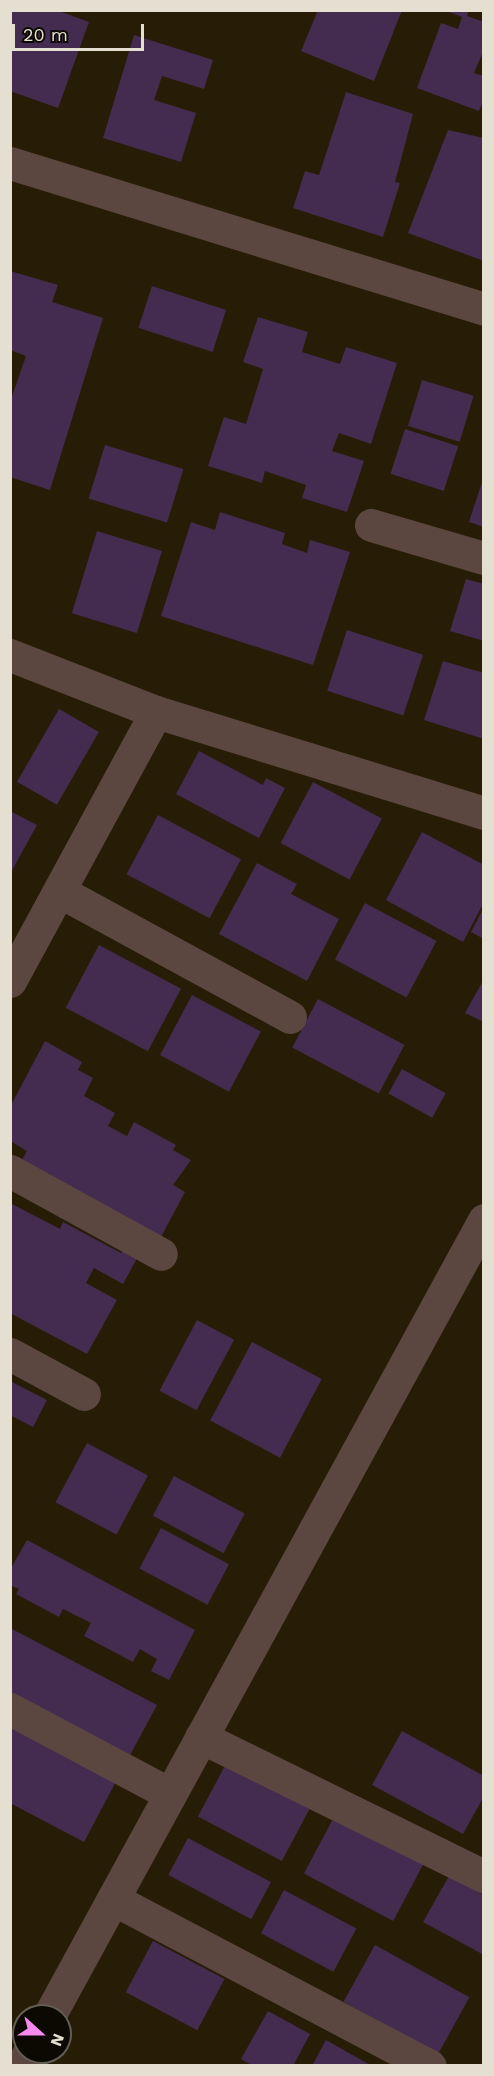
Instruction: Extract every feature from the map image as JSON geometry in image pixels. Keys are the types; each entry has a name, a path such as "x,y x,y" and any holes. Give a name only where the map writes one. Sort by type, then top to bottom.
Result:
{"street":[{"path":"10,163 483,309"},
{"path":"371,525 483,558"},
{"path":"10,654 156,712 483,813"},
{"path":"10,981 156,712"},
{"path":"59,891 290,1017"},
{"path":"10,1172 161,1254"},
{"path":"56,2004 483,1220"},
{"path":"10,1354 84,1394"},
{"path":"10,1709 170,1794"},
{"path":"201,1737 483,1876"},
{"path":"113,1899 430,2066"}],"building":[{"path":"10,10 56,10 89,22 58,108 10,91"},
{"path":"318,10 402,10 374,81 301,51"},
{"path":"444,10 469,10 467,16 484,22 484,49 474,73 484,76 484,98 479,111 417,88 441,23 458,29 462,17"},
{"path":"134,35 213,60 204,89 162,76 154,100 196,113 181,162 103,138"},
{"path":"346,92 413,114 395,182 400,183 383,237 293,208 305,171 319,175"},
{"path":"448,130 484,138 484,261 408,233"},
{"path":"10,271 58,285 52,302 103,318 50,490 10,477 10,402 26,356 10,350"},
{"path":"152,286 226,310 213,352 138,328"},
{"path":"258,317 308,332 302,352 340,364 346,347 397,363 371,444 339,433 332,451 364,461 347,512 302,498 306,485 265,471 262,483 208,466 224,417 246,424 263,369 243,362"},
{"path":"422,380 474,396 460,442 408,426"},
{"path":"405,429 458,446 444,491 390,474"},
{"path":"105,445 183,469 167,523 89,499"},
{"path":"484,479 484,527 469,522"},
{"path":"220,512 285,533 282,544 307,553 310,540 350,552 313,665 161,616 191,522 215,530"},
{"path":"97,531 162,551 137,633 72,613"},
{"path":"466,579 484,584 484,641 450,631"},
{"path":"347,630 423,655 403,716 327,691"},
{"path":"443,661 484,673 484,739 424,720"},
{"path":"59,709 99,732 57,805 17,782"},
{"path":"199,751 263,785 266,778 285,788 259,838 176,794"},
{"path":"313,782 382,819 349,880 281,843"},
{"path":"10,811 37,825 10,874"},
{"path":"158,815 241,859 210,918 127,874"},
{"path":"422,832 484,865 484,902 463,942 386,900"},
{"path":"257,863 297,884 291,894 339,919 307,981 219,934"},
{"path":"365,903 437,941 406,998 335,960"},
{"path":"484,907 484,939 471,932"},
{"path":"99,945 181,989 148,1051 66,1008"},
{"path":"484,979 484,1022 465,1013"},
{"path":"192,995 261,1032 229,1092 160,1055"},
{"path":"318,999 405,1045 379,1094 292,1048"},
{"path":"45,1041 82,1062 78,1070 93,1078 84,1096 115,1113 108,1126 127,1136 134,1122 176,1145 173,1150 191,1160 173,1185 185,1192 161,1237 22,1160 27,1151 10,1141 10,1107"},
{"path":"402,1069 446,1093 432,1118 388,1093"},
{"path":"10,1203 60,1229 63,1222 121,1253 126,1243 141,1251 123,1284 94,1268 86,1283 117,1300 87,1354 10,1313"},
{"path":"197,1320 234,1340 197,1410 159,1391"},
{"path":"252,1342 322,1379 280,1458 210,1421"},
{"path":"10,1381 47,1400 33,1427 10,1415"},
{"path":"87,1443 148,1475 116,1535 56,1502"},
{"path":"174,1476 245,1514 224,1553 153,1516"},
{"path":"161,1528 229,1564 207,1605 139,1569"},
{"path":"27,1540 195,1630 169,1680 151,1671 157,1659 140,1649 133,1662 84,1636 91,1623 63,1609 59,1617 16,1594 19,1589 10,1585 10,1570"},
{"path":"10,1628 157,1705 129,1757 10,1694"},
{"path":"10,1716 120,1774 84,1842 10,1803"},
{"path":"402,1731 484,1776 484,1796 463,1834 372,1785"},
{"path":"228,1760 312,1805 282,1861 198,1817"},
{"path":"334,1817 423,1864 393,1921 304,1874"},
{"path":"188,1838 271,1882 251,1919 168,1875"},
{"path":"449,1876 484,1895 484,1955 423,1922"},
{"path":"284,1890 356,1928 333,1972 261,1933"},
{"path":"153,1941 225,1979 197,2030 126,1992"},
{"path":"375,1945 469,1997 438,2054 343,2002"},
{"path":"268,2011 310,2034 293,2066 253,2066 241,2059"},
{"path":"326,2040 372,2066 312,2066"}]}
